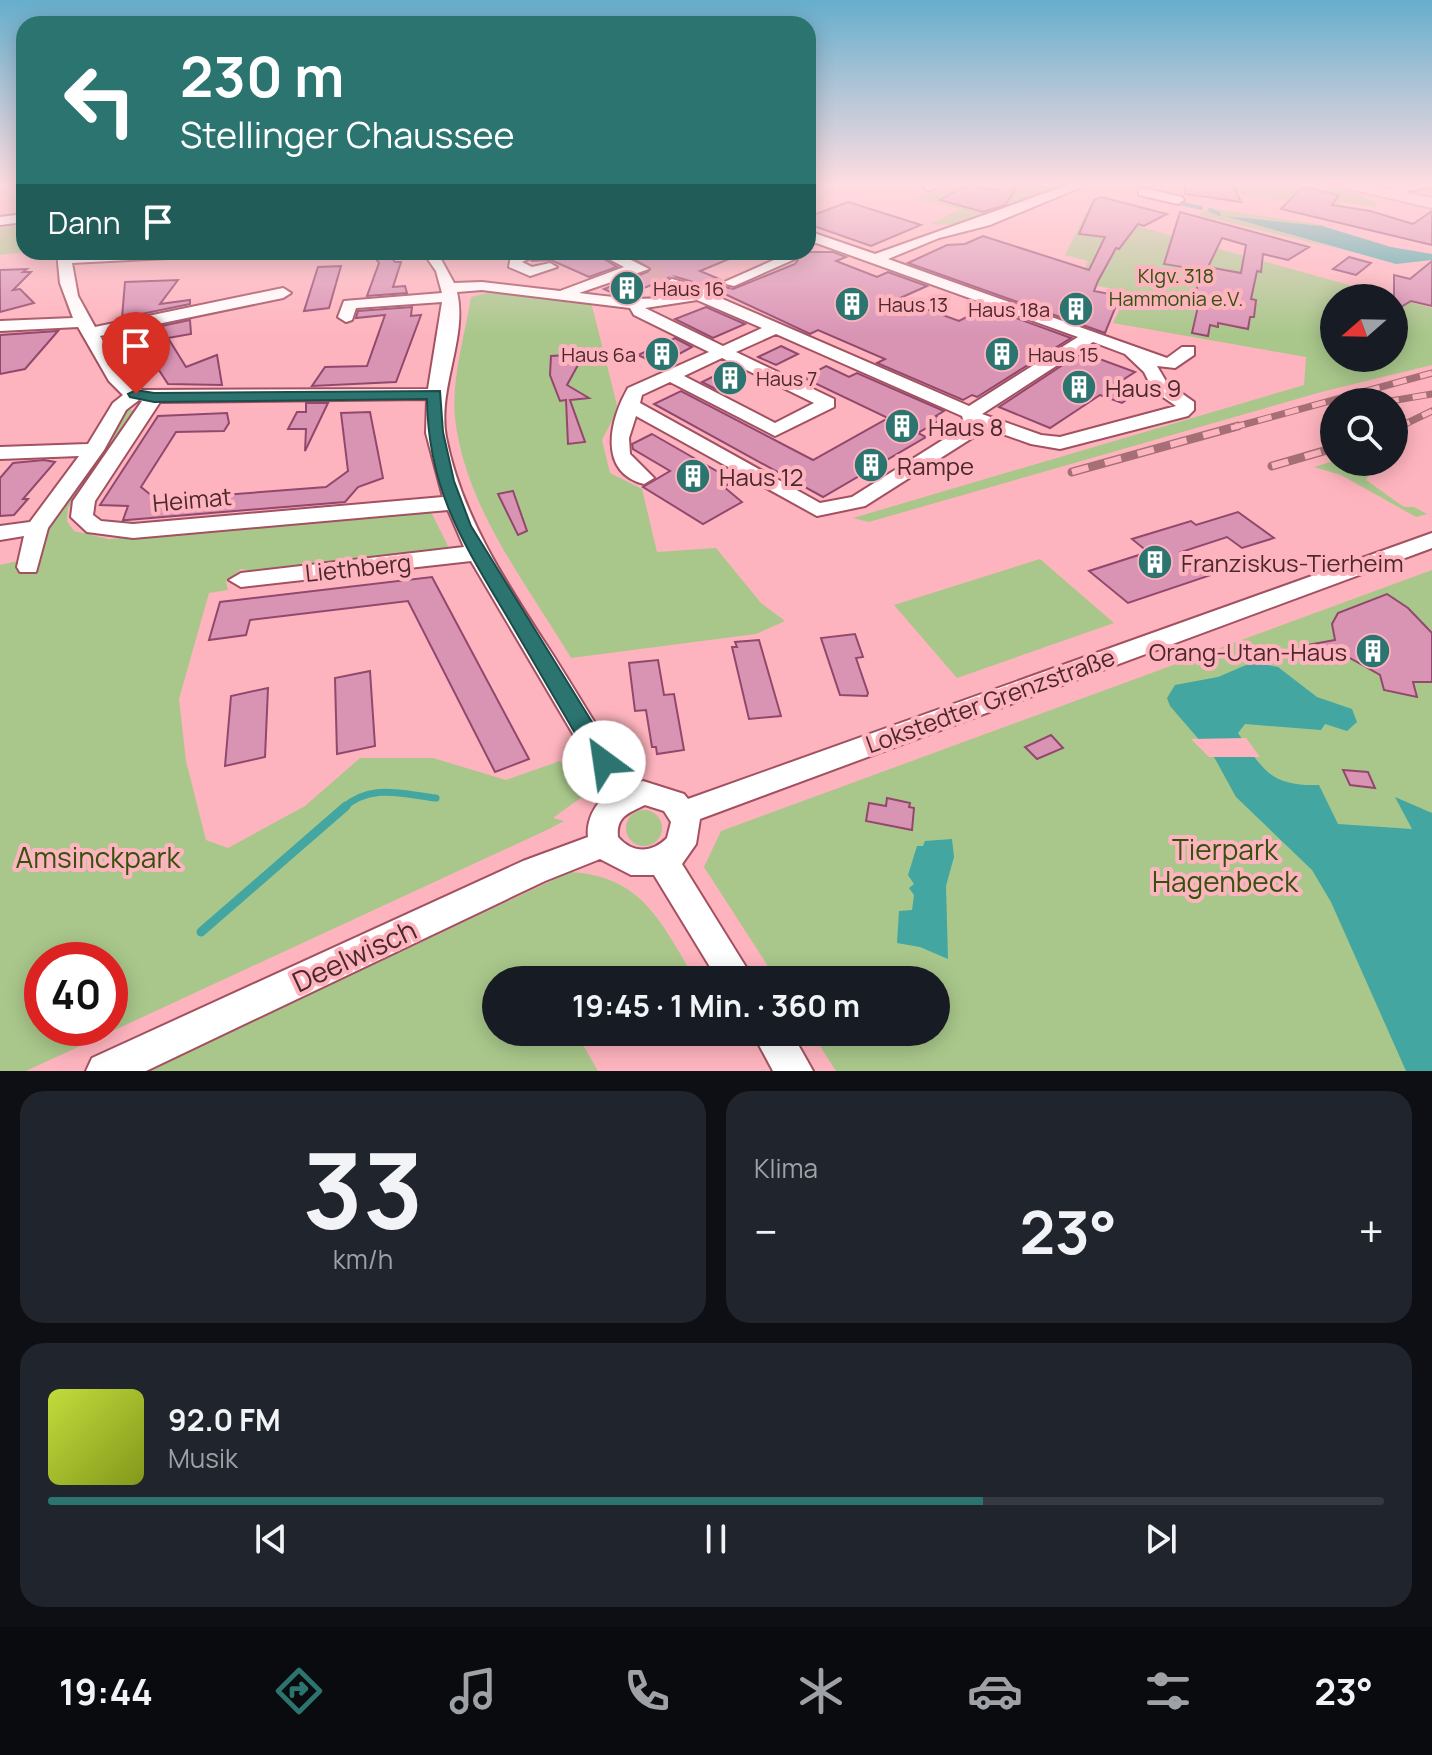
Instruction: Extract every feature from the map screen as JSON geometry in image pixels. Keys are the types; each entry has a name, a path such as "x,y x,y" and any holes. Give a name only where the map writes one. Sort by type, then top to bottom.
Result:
{"street":[{"path":"875,259 938,235"},
{"path":"816,238 1169,364 1188,351"},
{"path":"816,248 829,243"},
{"path":"64,260 66,280 85,327 120,383 145,396"},
{"path":"436,260 451,292 434,394 435,432 452,503 476,553 626,797"},
{"path":"516,260 514,264 530,272 550,267"},
{"path":"554,293 643,270 621,260"},
{"path":"729,283 785,260"},
{"path":"672,283 704,293 972,415 1038,440 1060,443 1181,412 1188,406 1159,386 1152,370 1126,348"},
{"path":"346,317 349,304 482,286 635,304 671,302 704,293"},
{"path":"0,326 85,327 283,293"},
{"path":"635,304 640,312 828,403 775,430 671,376"},
{"path":"644,478 623,463 618,444 634,392 776,328"},
{"path":"972,415 1084,343 1088,334"},
{"path":"28,567 37,528 94,450 119,407 145,396 434,394"},
{"name":"Heimat","path":"145,396 84,501 82,517 95,527 133,531 452,503"},
{"path":"630,405 817,510 858,502 973,429 972,415"},
{"path":"0,453 94,450"},
{"path":"0,533 37,528"},
{"name":"Lokstedter Grenzstraße","path":"683,813 1432,540"},
{"name":"Liethberg","path":"241,580 476,553"},
{"path":"643,793 659,795 674,802 683,813 684,839 662,860 645,864 628,862 614,855 604,844 601,831 605,817 626,797 643,793"},
{"name":"Deelwisch","path":"105,1071 534,871 604,844"},
{"path":"662,860 728,966"},
{"path":"779,1046 794,1071"}],"green space":[{"path":"0,235 16,235 16,253 0,255"},
{"name":"Klgv. 318 Hammonia e.V.","path":"1075,235 1169,235 1346,284 1320,284 1320,372 1403,372 1337,388 1320,388 1320,392 869,522 853,518 1304,385 1306,357 1113,323 1128,292 1079,282 1088,261 1065,255"},
{"path":"1280,235 1291,235 1342,250"},
{"path":"494,291 591,302 618,409 602,440 610,473 642,489 657,552 716,548 761,603 785,621 756,634 571,658 517,573 484,513 461,451 454,403 471,297"},
{"name":"Klgv. 318 Hammonia e.V.","path":"1408,301 1432,308 1432,365 1408,371"},
{"name":"Amsinckpark","path":"124,410 138,410 68,508 67,521 74,531 109,539 430,510 449,548 255,571 241,569 226,581 228,590 209,593 179,699 186,761 206,840 228,848 305,806 360,758 433,758 506,780 560,761 582,797 553,818 564,821 549,829 128,1024 128,942 24,942 24,1046 80,1046 26,1071 0,1071 0,565 40,556 45,533"},
{"path":"1343,476 1368,476 1366,480 1404,507 1414,507 1427,514 1416,517"},
{"path":"1040,559 1114,623 957,678 894,605"},
{"name":"Tierpark Hagenbeck","path":"1432,570 1432,1071 836,1071 820,1046 950,1046 950,966 768,966 704,867 721,831"},
{"path":"644,810 657,815 662,828 657,841 644,846 631,841 626,828 631,815"},
{"path":"570,872 616,883 633,893 661,923 688,966 482,966 482,1046 584,1046 598,1071 148,1071"}],"water":[{"path":"1293,235 1352,235 1391,247 1432,254 1432,260 1396,264"},
{"path":"1253,662 1278,667 1317,697 1352,709 1357,722 1347,731 1325,724 1321,730 1245,724 1238,733 1270,774 1289,783 1319,785 1338,824 1412,829 1395,797 1432,813 1432,1071 1406,1071 1331,902 1312,870 1236,797 1214,757 1170,706 1167,698 1175,685 1218,677"},
{"path":"952,839 954,857 946,886 948,959 920,947 897,943 899,911 912,910 914,895 909,888 914,884 908,875 917,846 923,846 925,841"}],"pier":[{"path":"1246,738 1260,757 1209,757 1191,739"}],"building":[{"path":"839,235 897,235 871,246"},
{"path":"1087,235 1130,235 1119,249 1116,248 1094,291 1120,296 1105,333 908,263 947,245 965,244 983,236 1089,270 1105,237"},
{"path":"1173,235 1265,235 1309,247 1288,260 1263,254 1261,272 1257,271 1251,299 1256,300 1254,317 1250,317 1248,329 1218,323 1218,327 1210,325 1208,336 1192,333 1199,302 1195,301 1198,280 1187,278 1189,268 1164,264","holes":["1222,238 1246,245 1241,273 1208,267"]},
{"path":"1390,235 1432,235 1432,245"},
{"path":"816,252 833,252 846,257 836,261 877,277 888,272 927,286 898,299 959,321 986,307 1071,338 977,397 972,395 963,400 877,363 885,359 818,330 810,334 710,287 673,276 627,295 604,289 652,270 635,260 727,260 700,271 722,280 721,286 733,289 795,264 798,260 816,260"},
{"path":"1349,257 1371,263 1356,275 1333,269"},
{"path":"377,260 401,262 393,287 405,286 407,293 367,296 379,263"},
{"path":"551,260 606,260 617,267 589,277"},
{"path":"1432,261 1432,306 1408,303 1408,284 1394,284 1394,275 1410,279"},
{"path":"341,266 329,308 304,311 318,267"},
{"path":"27,269 23,272 31,272 13,290 20,289 34,303 0,312 0,270"},
{"path":"178,280 160,304 190,300 190,304 122,318 125,282"},
{"path":"412,307 411,316 421,315 396,382 312,386 325,367 367,366 385,315 356,318 358,311"},
{"path":"706,307 745,324 713,338 675,319"},
{"path":"190,320 191,334 168,338 186,367 217,355 222,385 168,384 138,338 138,331"},
{"path":"58,331 25,369 0,374 0,335"},
{"name":"Haus 6a","path":"675,338 692,347 659,365 638,355"},
{"name":"Haus 9","path":"1093,345 1098,347 1094,357 1135,372 1118,383 1139,391 1122,403 1100,395 1050,428 999,407"},
{"path":"781,346 798,354 776,365 758,357"},
{"path":"584,354 567,385 589,398 570,400 585,442 568,444 566,400 560,401 550,375 551,356"},
{"name":"Haus 8","path":"826,366 849,377 857,373 944,411 936,416 942,419 918,433 926,437 823,497 654,404 681,391 813,460 888,418 804,378"},
{"name":"Haus 7","path":"726,370 745,380 721,392 702,382"},
{"path":"306,403 328,403 305,451 306,429 288,429 297,412 306,412"},
{"path":"370,412 383,478 358,487 345,502 127,520 123,520 128,506 100,505 158,416 227,413 229,423 224,431 176,432 141,487 157,500 326,487 348,471 341,413"},
{"name":"Haus 12","path":"652,434 734,481 724,487 742,502 703,524 643,487 670,471 633,449 632,444"},
{"path":"55,462 23,499 28,499 14,515 0,516 0,478 13,463"},
{"path":"513,491 527,531 518,535 498,494"},
{"name":"Franziskus-Tierheim","path":"1238,512 1274,538 1242,548 1227,537 1181,552 1211,575 1128,603 1089,571 1148,552 1132,539 1191,521 1196,525"},
{"path":"432,577 529,759 495,772 408,601 250,620 246,635 209,640 220,602"},
{"name":"Orang-Utan-Haus","path":"1387,594 1408,608 1432,633 1432,682 1413,682 1417,697 1384,690 1380,675 1348,657 1324,661 1308,645 1335,640 1332,624 1338,613"},
{"path":"855,634 863,657 856,658 867,696 840,695 821,638"},
{"path":"759,640 781,716 749,719 732,647 737,647 735,642"},
{"path":"658,660 664,695 674,694 684,750 657,754 656,747 652,747 646,710 635,711 629,663"},
{"path":"370,671 375,746 337,754 335,678"},
{"path":"268,688 265,757 225,766 231,696"},
{"path":"1051,735 1063,748 1037,759 1025,747"},
{"path":"1343,770 1368,772 1375,788 1350,785"},
{"path":"887,798 910,803 909,807 914,808 912,830 866,821 869,803 886,806"}],"waterway":[{"path":"343,808 364,795 376,793 436,798"},
{"path":"201,932 346,806"}],"tunnel":[{"path":"649,272 672,283"},
{"path":"709,291 729,283"}],"railway":[{"path":"1231,428 1432,373"},
{"path":"1408,398 1432,394"},
{"path":"1408,423 1432,411"},
{"path":"1072,472 1238,426"},
{"path":"1272,466 1320,452"}],"place":[{"name":"Haus 16","path":"627,288"},
{"name":"Haus 13","path":"852,304"},
{"name":"Haus 18a","path":"1076,309"},
{"name":"Haus 6a","path":"662,354"},
{"name":"Haus 15","path":"1002,354"},
{"name":"Haus 7","path":"730,378"},
{"name":"Haus 9","path":"1079,387"},
{"name":"Haus 8","path":"902,426"},
{"name":"Rampe","path":"871,465"},
{"name":"Haus 12","path":"693,476"},
{"name":"Franziskus-Tierheim","path":"1155,562"},
{"name":"Orang-Utan-Haus","path":"1373,651"}],"route":[{"path":"136,394 154,397 434,394 435,432 452,503 462,526 604,762"}]}
